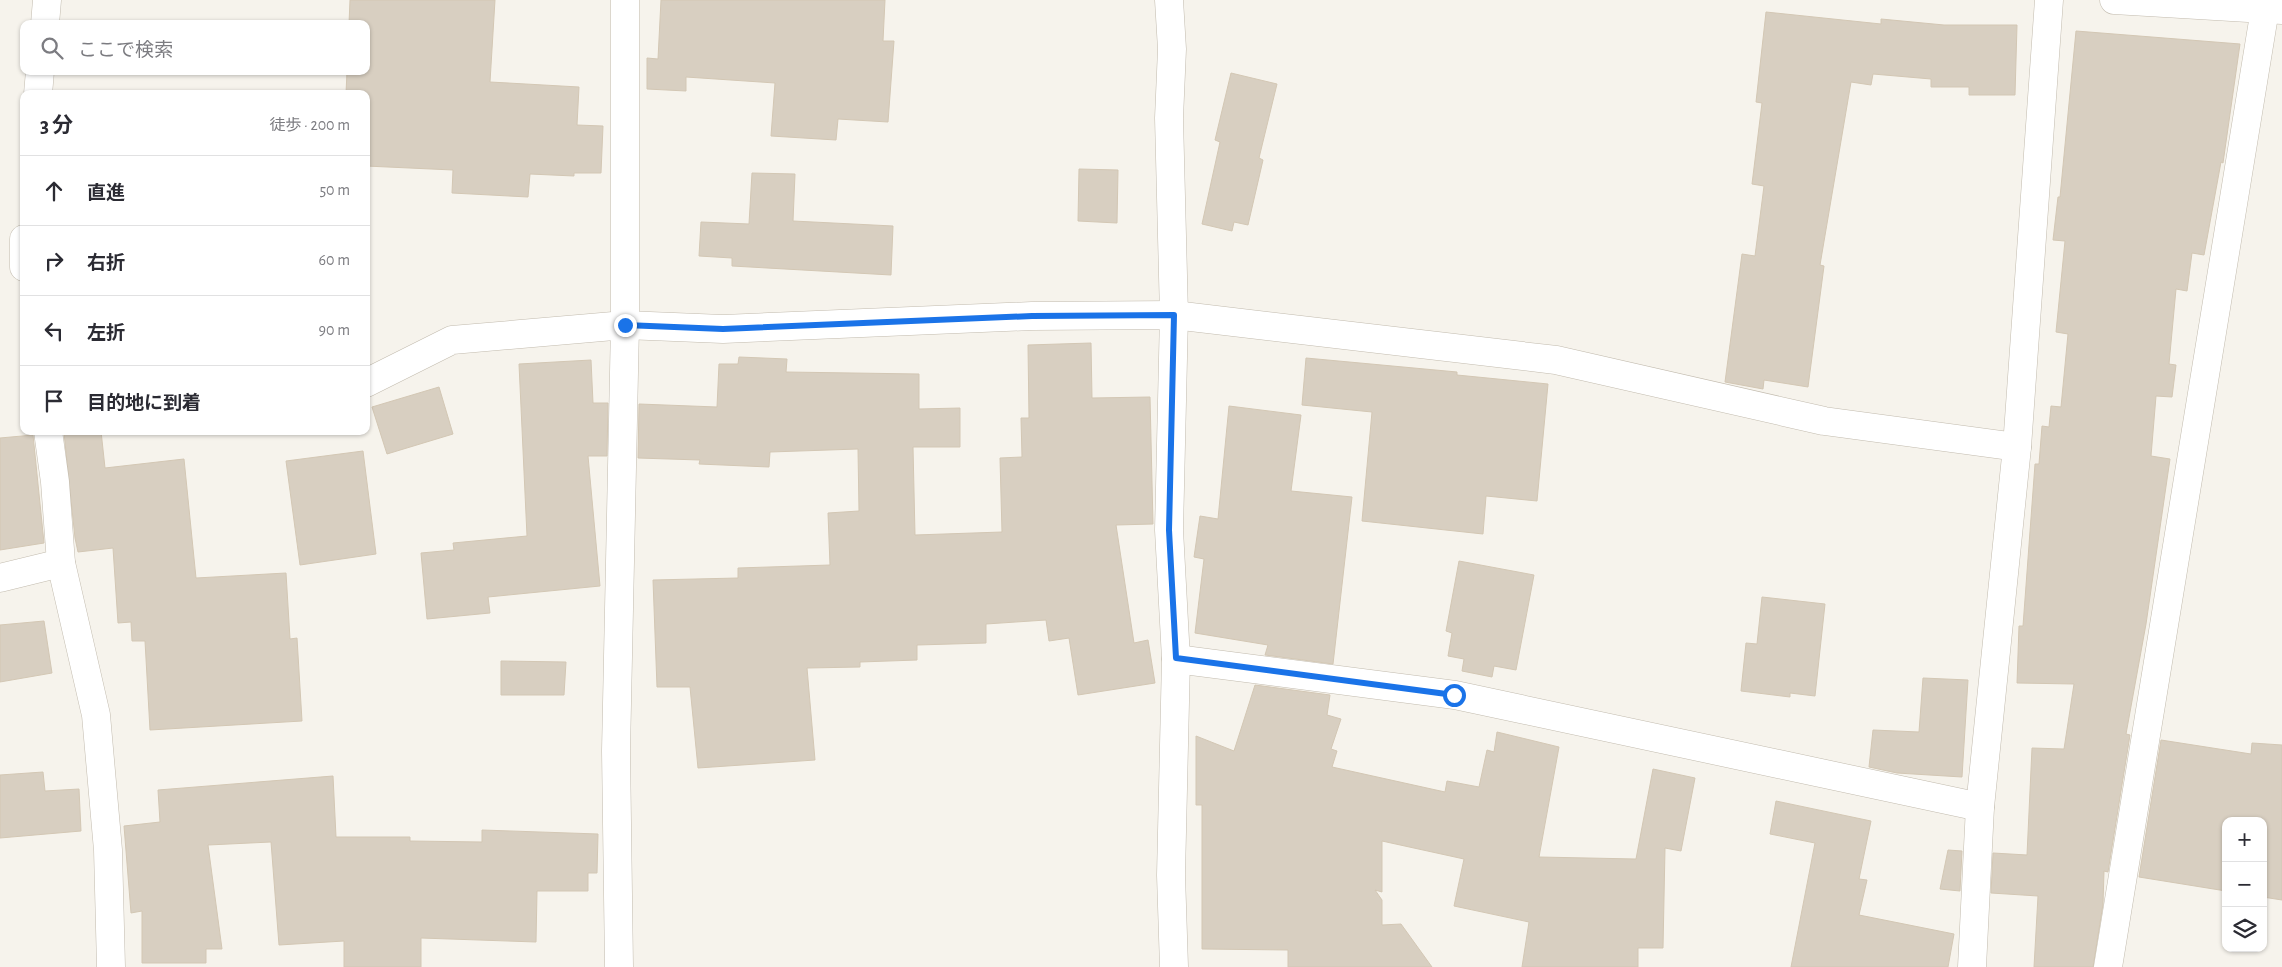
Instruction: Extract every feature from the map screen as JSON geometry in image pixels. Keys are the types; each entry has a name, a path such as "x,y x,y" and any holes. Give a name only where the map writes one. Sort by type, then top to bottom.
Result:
{"street":[{"path":"45,20 47,0"},
{"path":"619,967 616,751 625,325 625,0"},
{"path":"1169,0 1172,49 1168,118 1174,315 1169,530 1176,658 1171,875 1174,967"},
{"path":"1972,967 1980,807 2017,446 2049,0"},
{"path":"2108,967 2274,9 2114,0"},
{"path":"38,90 40,75"},
{"path":"370,380 452,340 625,325 723,329 1032,316 1174,315 1556,360 1824,421 2017,446"},
{"path":"49,435 55,482 61,563 96,715 108,850 111,967"},
{"path":"0,578 61,563"},
{"path":"1176,658 1454,695 1980,807"}],"building":[{"path":"350,0 495,0 490,82 579,87 577,125 603,126 601,173 574,173 574,176 530,174 528,197 452,193 453,170 370,166 370,90 346,90 347,75 370,75 370,20 349,20"},
{"path":"661,0 885,0 883,41 894,41 888,122 838,119 836,140 771,136 775,83 686,77 686,91 647,89 647,58 658,59"},
{"path":"1766,12 1881,24 1881,19 1944,25 2017,25 2015,95 1969,95 1969,87 1931,87 1931,79 1873,74 1871,85 1851,82 1820,265 1824,266 1808,387 1764,380 1763,389 1725,382 1742,254 1755,256 1764,186 1752,184 1762,103 1756,102"},
{"path":"2076,31 2240,44 2223,163 2221,162 2204,255 2192,253 2187,291 2176,289 2169,364 2176,365 2172,397 2156,396 2151,456 2170,459 2146,624 2126,734 2130,735 2108,872 2104,871 2103,904 2093,967 2034,967 2038,896 1991,893 1993,853 2027,855 2032,748 2064,749 2074,684 2017,683 2019,626 2023,626 2035,464 2039,464 2042,426 2049,427 2051,406 2061,407 2068,334 2056,332 2065,241 2053,240 2058,197 2060,197"},
{"path":"1231,73 1277,84 1259,158 1263,160 1248,225 1234,222 1232,231 1202,224 1220,142 1215,140"},
{"path":"1079,169 1118,170 1117,223 1078,221"},
{"path":"752,173 795,174 793,221 893,226 891,275 732,266 732,258 699,256 701,222 749,224"},
{"path":"1091,343 1092,398 1150,397 1153,524 1116,525 1134,643 1148,640 1155,683 1078,695 1069,638 1049,641 1046,620 986,624 986,643 917,645 917,660 860,662 860,667 807,668 815,760 698,768 690,687 657,687 653,580 738,578 738,568 830,565 828,513 859,511 858,449 770,452 769,467 699,464 700,460 638,458 639,404 717,407 719,364 738,364 739,357 787,359 786,372 919,374 919,409 960,408 960,447 913,447 915,535 1002,532 1000,458 1022,457 1021,418 1029,418 1028,345"},
{"path":"1306,358 1457,372 1457,375 1548,384 1537,501 1486,496 1483,534 1362,521 1372,412 1302,405"},
{"path":"591,360 593,403 608,403 607,456 588,456 600,586 488,597 490,613 427,619 421,553 454,550 453,543 527,536 519,364"},
{"path":"439,387 453,434 387,454 372,407"},
{"path":"1229,406 1301,415 1291,491 1352,497 1333,664 1265,655 1268,645 1195,633 1204,559 1194,557 1200,516 1218,519"},
{"path":"33,435 44,543 0,550 0,438"},
{"path":"64,435 101,435 105,468 184,459 196,578 286,573 290,639 297,638 302,721 150,730 145,641 132,641 131,622 118,623 113,548 78,552"},
{"path":"363,451 376,554 300,565 286,461"},
{"path":"1459,561 1534,575 1516,670 1494,666 1492,677 1462,671 1464,659 1448,656 1452,633 1446,631"},
{"path":"1762,597 1825,604 1815,696 1790,693 1790,697 1741,691 1746,643 1757,644"},
{"path":"44,621 52,673 0,682 0,625"},
{"path":"501,661 566,662 564,695 501,695"},
{"path":"1923,678 1968,680 1962,777 1897,773 1869,767 1873,730 1919,732"},
{"path":"1255,685 1330,695 1327,715 1341,719 1331,749 1337,751 1332,767 1445,792 1447,781 1479,787 1487,750 1494,752 1497,732 1559,747 1539,857 1636,859 1653,769 1695,778 1681,851 1665,848 1663,948 1638,948 1638,967 1522,967 1529,922 1454,906 1464,859 1382,841 1382,892 1375,890 1382,900 1382,925 1401,924 1432,967 1288,967 1288,950 1202,949 1202,805 1196,805 1196,736 1234,751"},
{"path":"2161,740 2251,754 2252,743 2282,745 2282,900 2267,898 2267,817 2222,817 2222,890 2139,877"},
{"path":"43,772 45,791 79,789 81,831 0,838 0,775"},
{"path":"333,776 336,837 410,837 410,841 482,842 482,830 598,834 597,873 588,873 588,891 537,891 536,942 421,938 421,967 344,967 344,941 279,945 271,842 208,845 222,949 206,949 206,963 142,963 142,911 131,913 124,826 160,822 158,790"},
{"path":"1776,801 1871,821 1859,879 1867,880 1859,915 1954,934 1948,967 1791,967 1815,843 1770,834"},
{"path":"1948,850 1962,851 1960,891 1940,889"}],"route":[{"path":"625,325 723,329 1032,316 1174,315 1169,530 1176,658 1454,695"}]}
